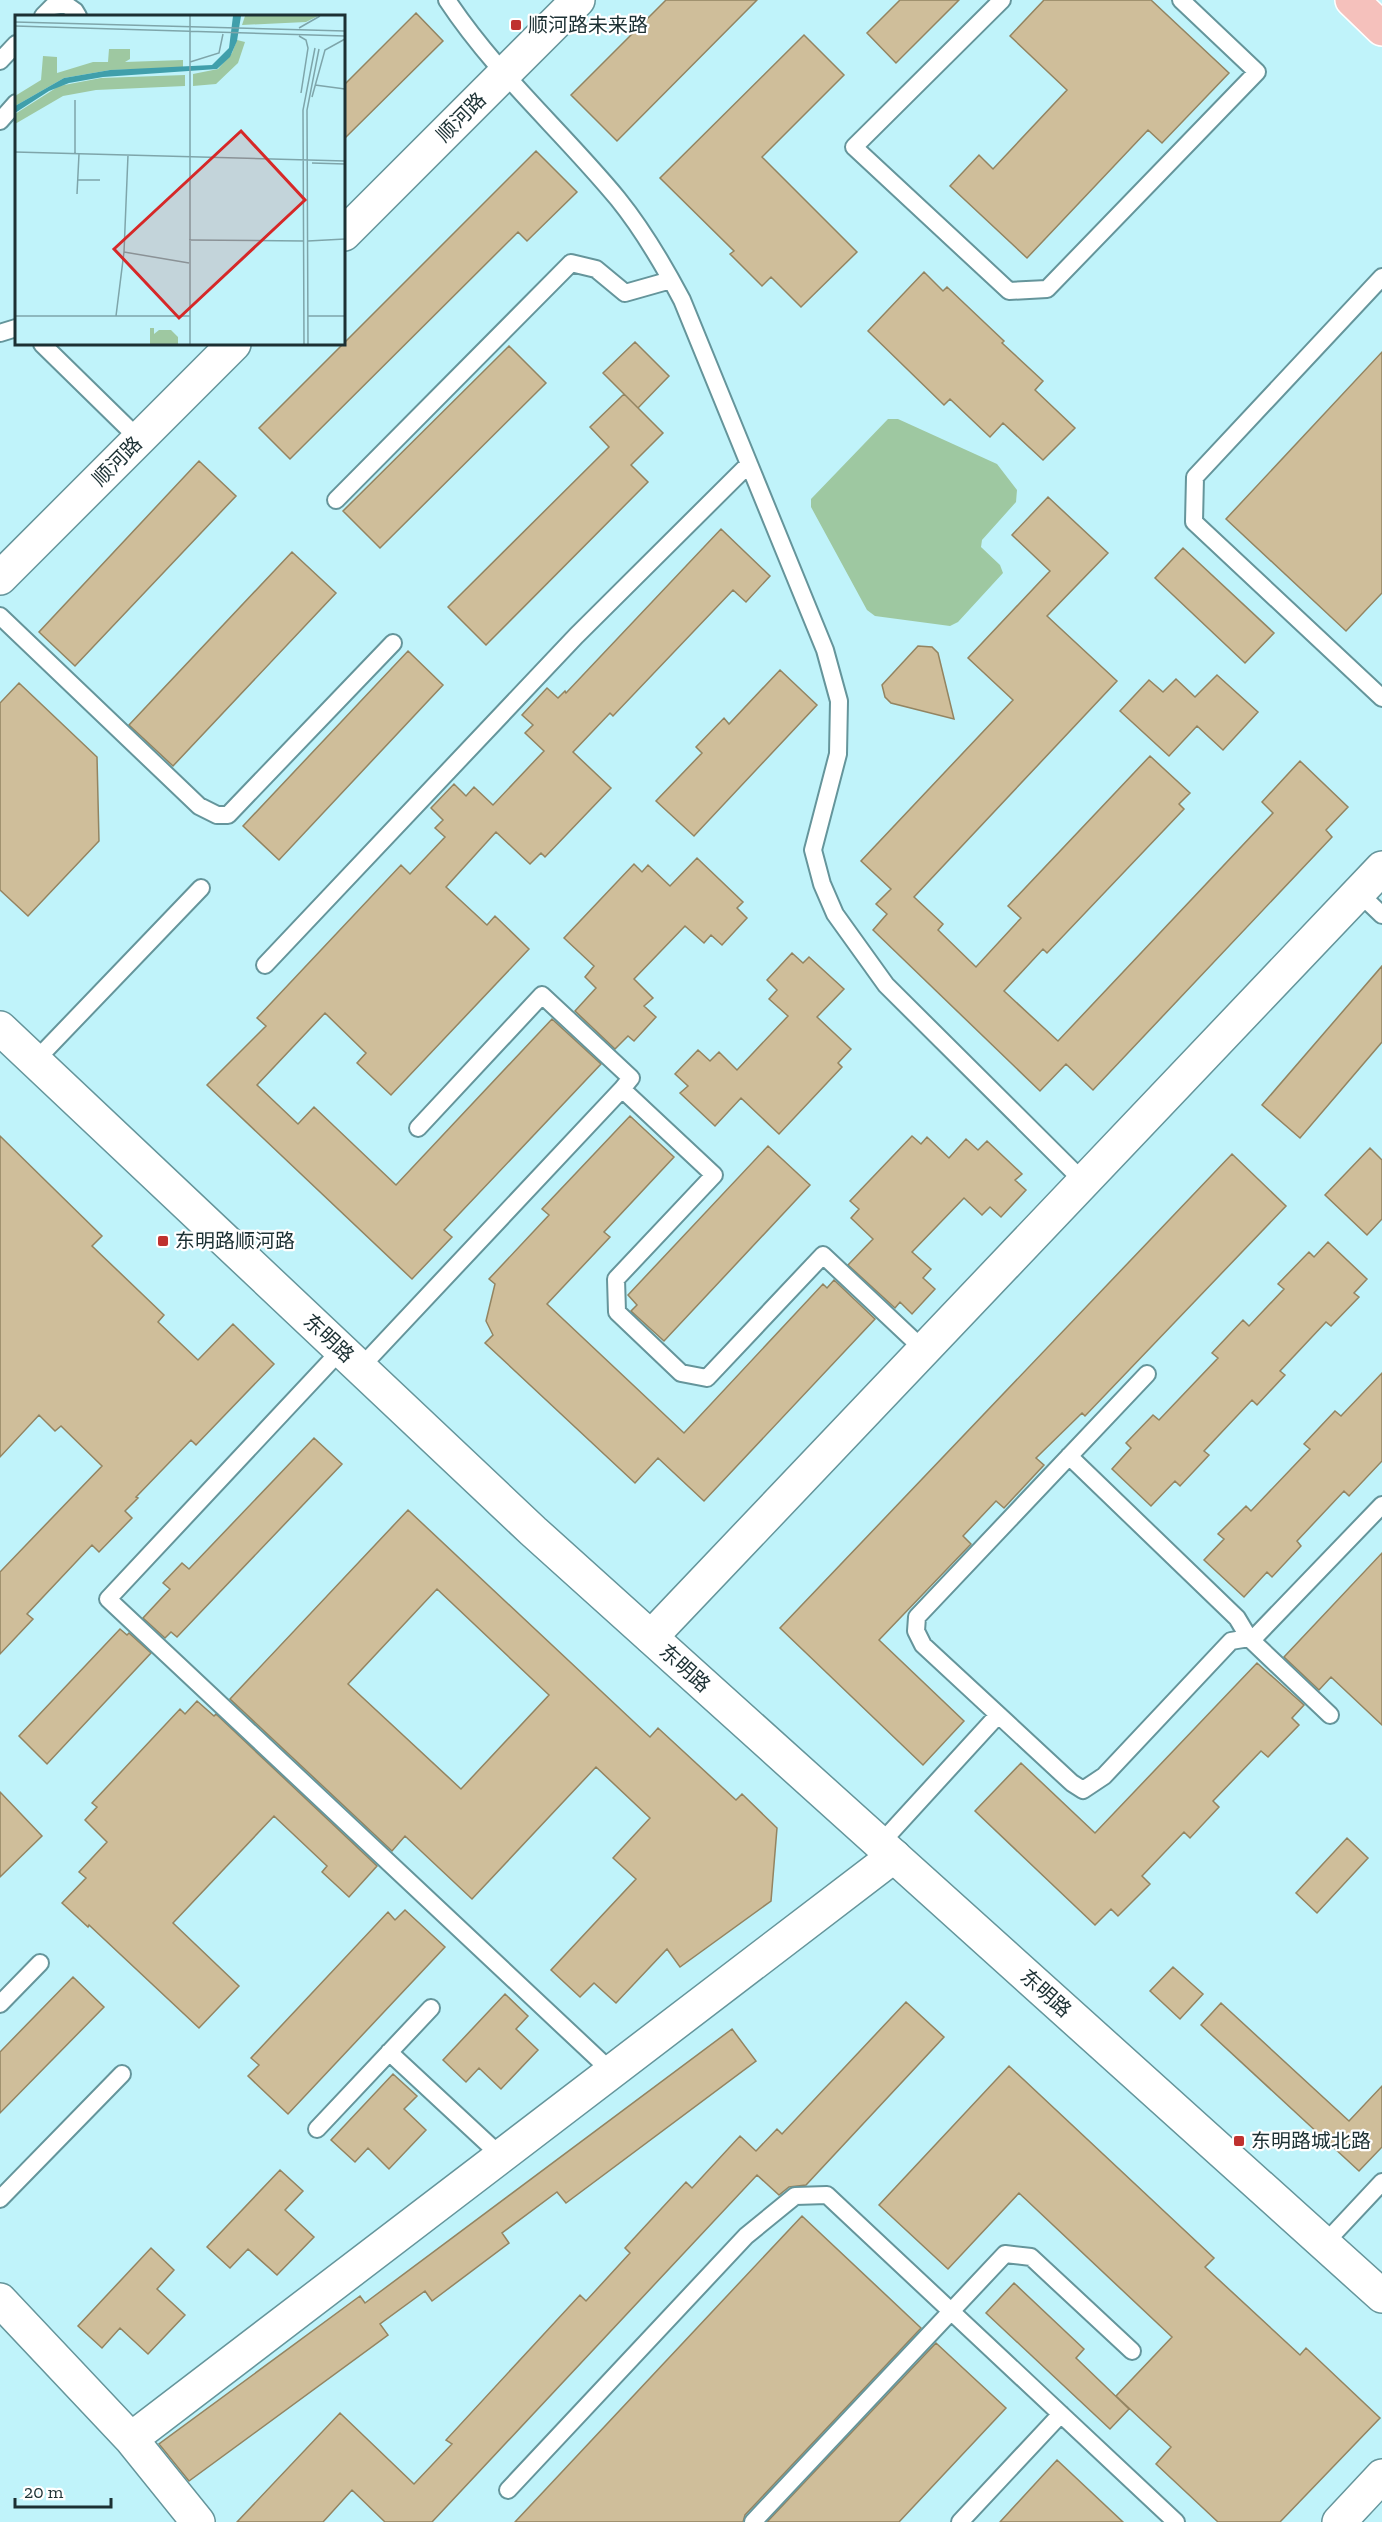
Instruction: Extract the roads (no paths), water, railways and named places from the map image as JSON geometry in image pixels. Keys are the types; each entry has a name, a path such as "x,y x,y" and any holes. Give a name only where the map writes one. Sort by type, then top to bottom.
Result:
{"main road":[{"path":"1352,0 1382,29"}],"street":[{"name":"顺河路","path":"345,233 578,0"},
{"name":"顺河路","path":"0,578 233,345"},
{"path":"651,1637 1084,1182 1370,904 1382,868"},
{"name":"东明路","path":"0,1028 533,1532 1382,2296"},
{"path":"131,2439 612,2072 887,1850"},
{"path":"0,2300 131,2439 198,2522"},
{"path":"1339,2522 1382,2476"}],"lane":[{"path":"447,0 503,75 618,199 658,254 682,300 825,650 839,701 837,754 813,850 822,884 836,914 886,985 1084,1182"},
{"path":"1002,0 854,147 1009,291 1022,292 1047,289 1257,72 1181,0"},
{"path":"44,15 53,6 65,4 77,15"},
{"path":"0,61 15,45"},
{"path":"0,121 15,105"},
{"path":"336,500 571,263 596,269 625,293 671,280"},
{"path":"1382,277 1196,477 1194,522 1382,698"},
{"path":"0,333 15,328"},
{"path":"43,345 139,439"},
{"path":"265,965 576,636 749,464"},
{"path":"0,616 200,806 218,815 228,814 393,643"},
{"path":"35,1061 201,888"},
{"path":"418,1128 542,995 632,1078 108,1599 612,2072"},
{"path":"622,1089 714,1175 616,1279 617,1312 681,1372 707,1378 823,1255 924,1350"},
{"path":"1147,1374 917,1617 916,1631 924,1645 1071,1783 1083,1790 1104,1776 1231,1641 1251,1639 1382,1505"},
{"path":"1069,1456 1237,1618 1251,1639 1330,1715"},
{"path":"887,1850 999,1715"},
{"path":"0,2004 40,1963"},
{"path":"317,2129 431,2008"},
{"path":"389,2052 501,2157"},
{"path":"0,2199 122,2074"},
{"path":"1324,2244 1382,2182"},
{"path":"508,2490 746,2236 795,2196 828,2195 1176,2522"},
{"path":"753,2522 1005,2254 1031,2257 1132,2351"},
{"path":"960,2522 1061,2414"}],"place":[{"name":"顺河路未来路","path":"516,25"},
{"name":"东明路顺河路","path":"163,1241"},
{"name":"东明路城北路","path":"1239,2141"}]}
